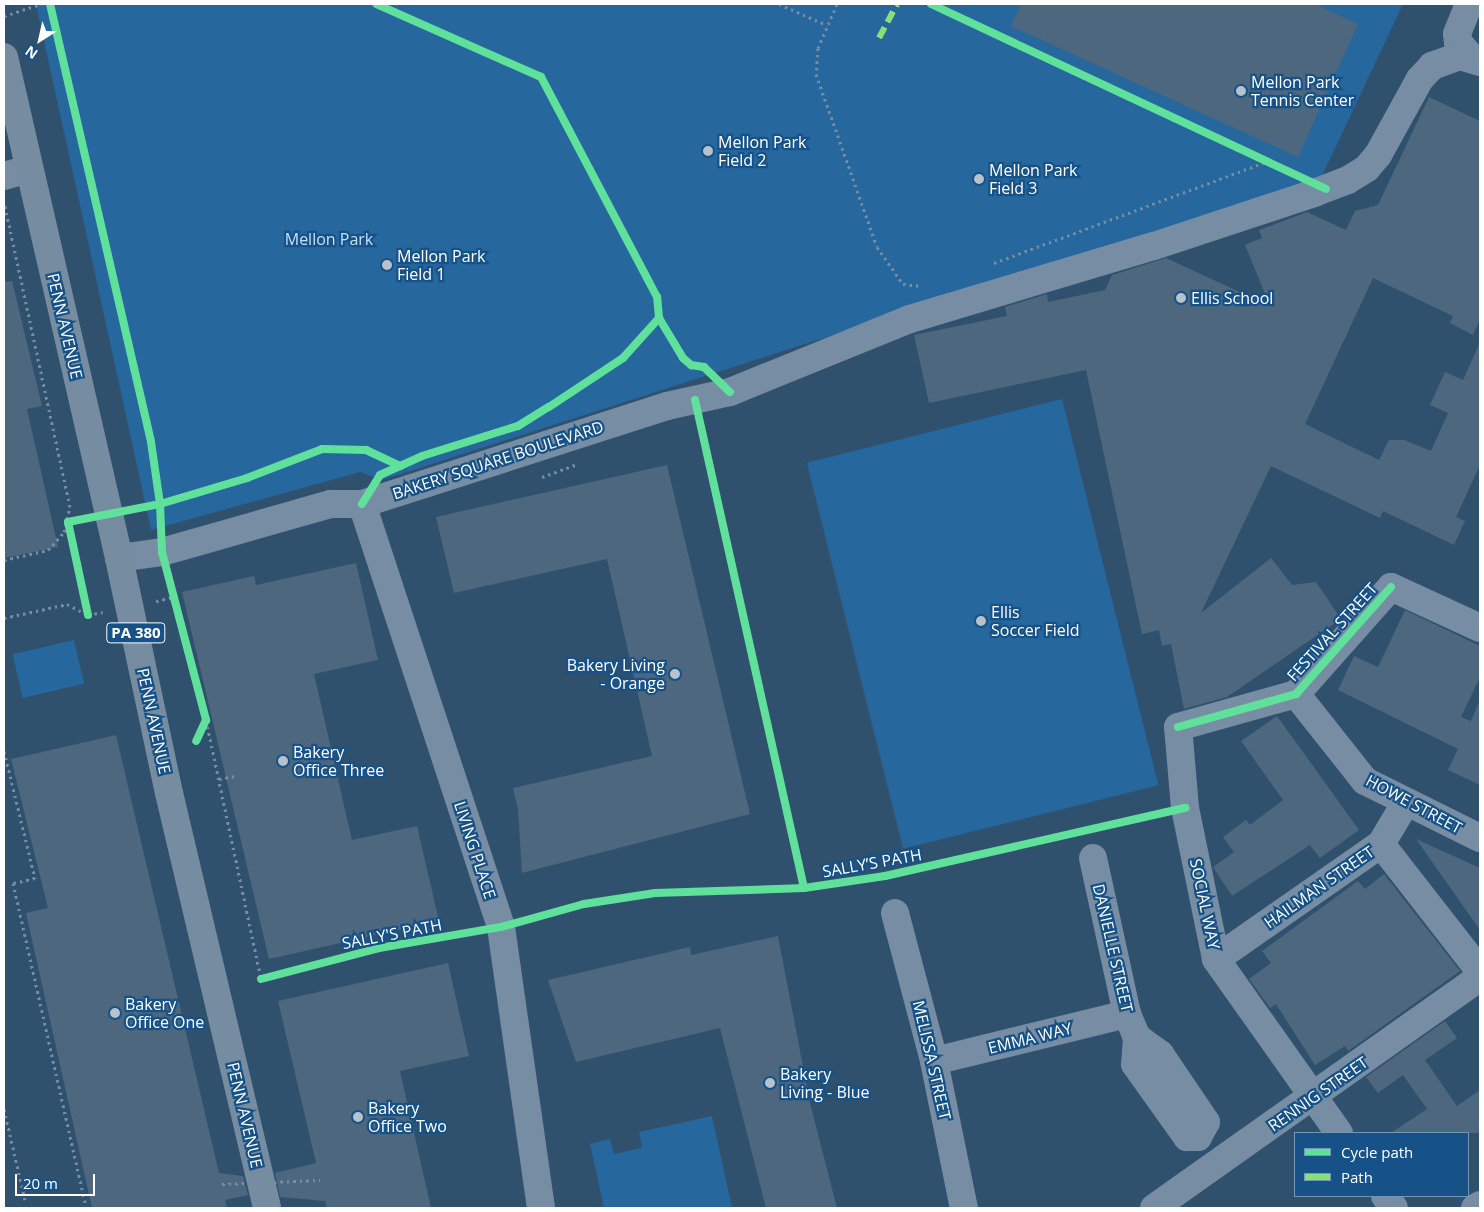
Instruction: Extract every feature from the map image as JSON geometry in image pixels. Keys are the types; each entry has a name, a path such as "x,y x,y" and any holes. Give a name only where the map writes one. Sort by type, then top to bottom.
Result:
{"main road":[{"name":"PENN AVENUE","path":"4,57 17,172 119,558 169,793 267,1208"}],"street":[{"path":"1468,4 1457,34 1458,42 1475,60"},
{"name":"BAKERY SQUARE BOULEVARD","path":"119,558 162,552 331,504 362,504 667,406 730,392 910,319 1154,246 1348,180 1367,168 1378,155 1420,79 1432,66 1445,59 1475,60"},
{"name":"LIVING PLACE","path":"362,504 501,928 541,1208"},
{"name":"FESTIVAL STREET","path":"1178,727 1296,694 1391,587 1480,628"},
{"name":"HOWE STREET","path":"1296,694 1365,781 1480,838"},
{"name":"SOCIAL WAY","path":"1178,727 1185,808 1216,959 1312,1098 1338,1132"},
{"name":"HAILMAN STREET","path":"1216,959 1381,844 1406,802"},
{"path":"1381,844 1480,971"},
{"name":"DANIELLE STREET","path":"1093,858 1132,1025"},
{"name":"MELISSA STREET","path":"896,913 934,1062 964,1208"},
{"name":"RENNIG STREET","path":"1154,1208 1480,978"},
{"name":"EMMA WAY","path":"934,1062 1132,1025"},
{"path":"1386,1197 1394,1208"},
{"path":"1475,1208 1480,1205"}],"path":[{"path":"4,16 42,4"},
{"path":"779,4 828,25"},
{"path":"837,4 818,48 816,74 877,247 904,284 932,286"},
{"path":"1258,157 1275,165"},
{"path":"987,266 1266,162"},
{"path":"4,202 68,498 68,522 72,540"},
{"path":"4,560 48,550 58,540 68,522 108,513"},
{"path":"162,552 177,606"},
{"path":"4,618 67,604 88,615 175,597"},
{"path":"86,606 88,615"},
{"path":"204,711 262,979 270,977"},
{"path":"199,734 206,720"},
{"path":"4,751 35,878 13,883 86,1208"},
{"path":"219,779 236,776"},
{"path":"4,1109 24,1200"},
{"path":"222,1184 320,1180"}],"green space":[{"name":"Mellon Park","path":"36,4 1403,4 1321,178 382,480 360,472 151,530"},
{"name":"Ellis Soccer Field","path":"1062,399 1158,785 903,849 807,463"},
{"path":"74,640 84,684 23,698 13,654"},
{"path":"712,1116 732,1208 604,1208 590,1144 610,1139 614,1154 642,1148 639,1132"}],"building":[{"name":"Mellon Park Tennis Center","path":"1021,4 1315,4 1358,24 1298,157 1011,26"},
{"name":"Ellis School","path":"1429,97 1480,121 1480,319 1473,335 1450,323 1453,316 1373,278 1305,424 1379,460 1389,440 1404,440 1431,451 1448,413 1430,405 1445,372 1463,380 1480,342 1480,465 1456,517 1465,521 1454,545 1383,511 1380,518 1271,466 1201,613 1271,558 1292,585 1316,582 1341,619 1227,697 1184,709 1171,644 1162,646 1159,630 1142,634 1086,370 929,403 914,335 1007,316 1005,307 1047,294 1048,302 1105,290 1112,275 1166,258 1270,306 1245,245 1262,238 1259,230 1307,212 1346,230 1355,211 1378,205"},
{"path":"12,281 42,406 27,409 58,547 4,558 4,282"},
{"name":"Bakery Living - Orange","path":"667,465 750,814 522,873 518,810 513,788 652,756 607,559 454,593 436,517"},
{"name":"Bakery Office Three","path":"356,563 378,660 314,674 352,840 417,826 439,921 269,959 182,592 254,576 256,585"},
{"path":"1405,610 1480,646 1480,677 1461,717 1471,721 1480,700 1480,785 1448,770 1458,749 1338,690 1354,656 1378,667"},
{"path":"1277,716 1359,830 1320,858 1310,845 1232,896 1213,867 1234,852 1223,837 1246,820 1250,825 1283,800 1241,741"},
{"name":"Bakery Office One","path":"116,735 219,1173 243,1176 248,1195 225,1200 227,1208 92,1208 26,913 48,908 11,759"},
{"path":"1416,839 1480,868 1480,930"},
{"path":"1384,874 1460,971 1348,1051 1345,1046 1315,1065 1276,1004 1270,1008 1249,979 1271,963 1262,951 1358,881 1365,889"},
{"name":"Bakery Living - Blue","path":"778,936 810,1103 837,1208 766,1208 720,1028 576,1062 548,980 690,947 691,955"},
{"name":"Bakery Office Two","path":"448,963 469,1056 400,1071 431,1208 327,1208 325,1201 280,1197 275,1173 316,1163 278,1001"},
{"path":"1445,1021 1457,1038 1425,1060 1457,1106 1480,1090 1480,1133 1392,1132 1427,1109 1403,1075 1378,1093 1366,1077"}],"marked path":[{"path":"879,38 897,4"}],"cycle path":[{"path":"50,4 151,442 160,504 162,552 206,720 196,741"},
{"path":"362,504 380,475 422,456 518,426 549,407 623,358 659,318 657,297 541,77 376,4"},
{"path":"931,4 1326,189"},
{"path":"659,318 683,358 691,365 704,367 730,392"},
{"path":"695,400 804,888"},
{"path":"88,615 68,522 160,504 247,478 322,449 366,450 401,466"},
{"path":"1178,727 1296,694 1391,587"},
{"name":"SALLY’S PATH","path":"261,979 379,948 501,927 584,904 655,893 804,888 885,876 1185,808"}],"place":[{"name":"Mellon Park Tennis Center","path":"1241,91"},
{"name":"Mellon Park Field 2","path":"708,151"},
{"name":"Mellon Park Field 3","path":"979,179"},
{"name":"Mellon Park Field 1","path":"387,265"},
{"name":"Ellis School","path":"1181,298"},
{"name":"Ellis Soccer Field","path":"981,621"},
{"name":"Bakery Living - Orange","path":"675,674"},
{"name":"Bakery Office Three","path":"283,761"},
{"name":"Bakery Office One","path":"115,1013"},
{"name":"Bakery Living - Blue","path":"770,1083"},
{"name":"Bakery Office Two","path":"358,1117"}]}
